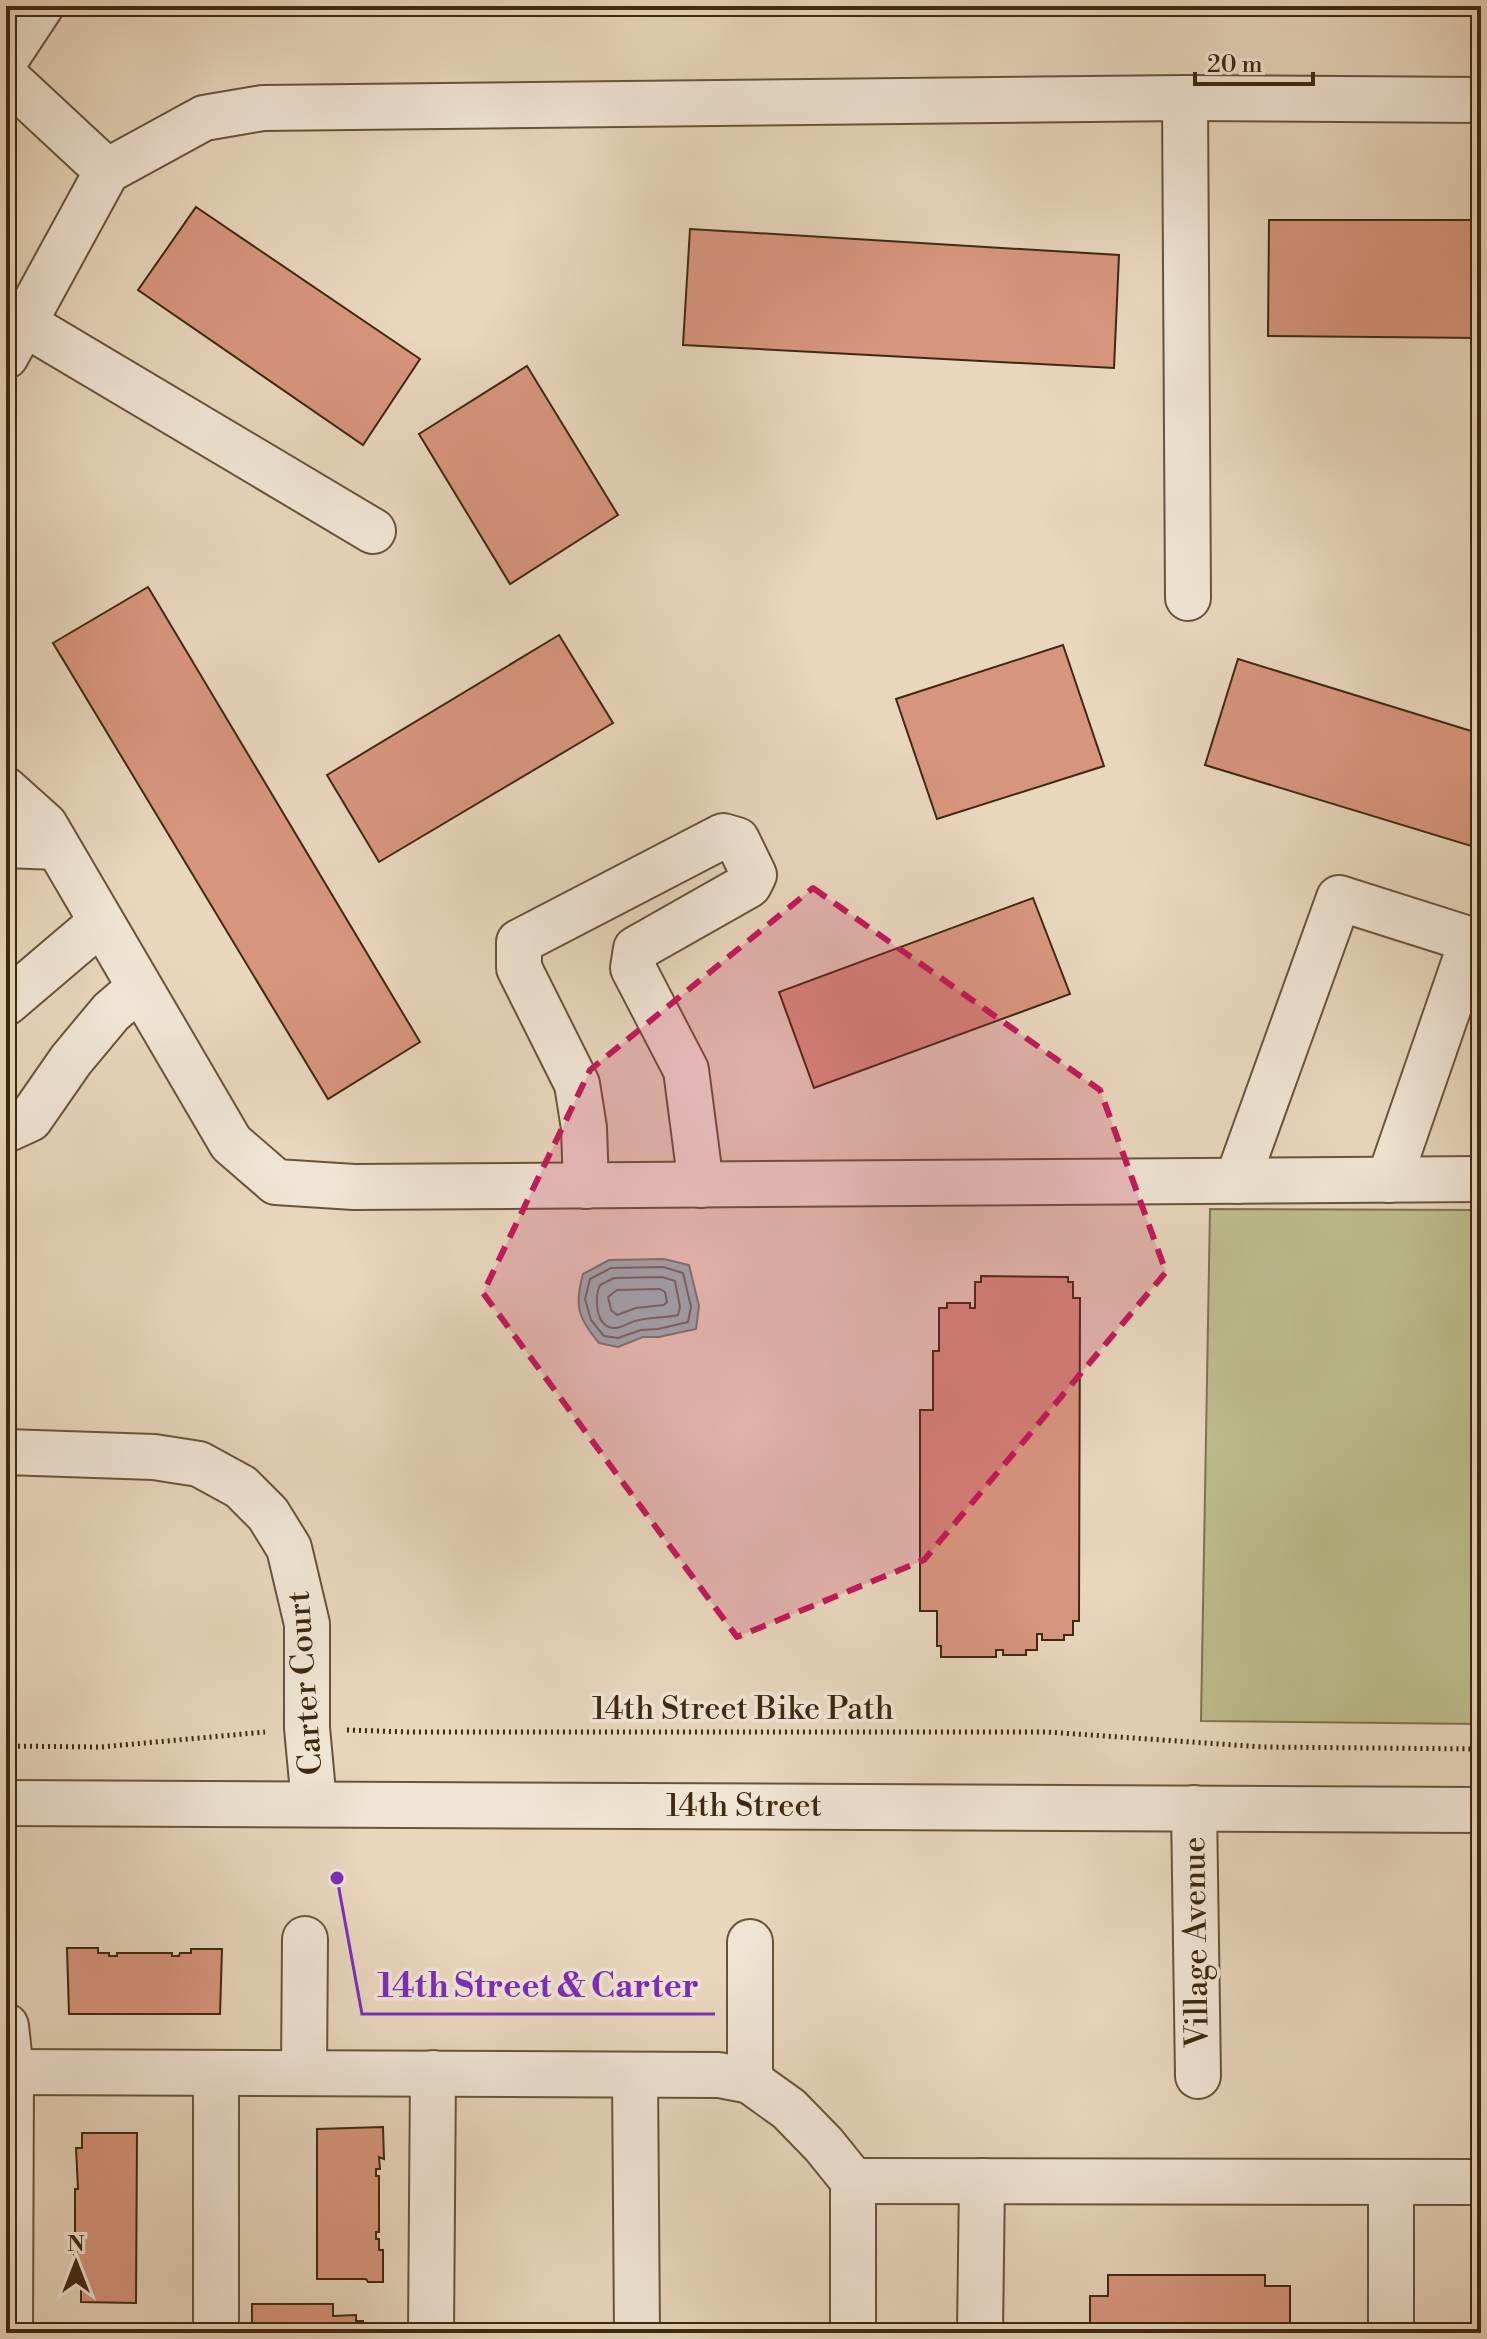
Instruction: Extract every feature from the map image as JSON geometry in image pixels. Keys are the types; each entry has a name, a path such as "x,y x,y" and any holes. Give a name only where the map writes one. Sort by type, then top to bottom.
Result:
{"street":[{"path":"6,59 41,6"},
{"path":"6,77 107,171"},
{"path":"1185,98 1188,598"},
{"path":"373,531 16,340 107,171 204,118 263,108 1185,98 1481,100"},
{"path":"6,790 45,825 231,1143 276,1182 354,1187 1481,1179"},
{"path":"586,1186 584,1128 577,1084 519,968 519,942 723,836 737,840 754,875 749,885 636,949 633,968 686,1070 701,1185"},
{"path":"6,845 56,847"},
{"path":"1237,1181 1339,898 1476,942 1389,1180"},
{"path":"6,1003 100,923"},
{"path":"6,1130 30,1119 71,1060 111,1012 139,988"},
{"name":"Carter Court","path":"6,1452 154,1457 199,1464 241,1487 268,1514 289,1548 307,1624 307,1728 314,1803"},
{"name":"14th Street","path":"6,1803 1481,1810"},
{"name":"Village Avenue","path":"1194,1808 1198,2076"},
{"path":"304,2073 305,1939"},
{"path":"750,1942 750,2081"},
{"path":"6,2026 9,2072 10,2333"},
{"path":"9,2072 719,2075 750,2081 789,2109 853,2181 853,2333"},
{"path":"216,2073 216,2333"},
{"path":"431,2333 433,2073"},
{"path":"635,2075 637,2333"},
{"path":"853,2181 1481,2182"},
{"path":"980,2333 982,2181"},
{"path":"1391,2182 1391,2333"}],"path":[{"name":"14th Street Bike Path","path":"6,1746 101,1747 307,1728 408,1732 1047,1732 1263,1747 1481,1749"}],"highlighted area":[{"path":"813,888 1100,1090 1166,1272 924,1560 737,1637 483,1293 590,1070"}],"shaded area":[{"path":"1210,1209 1481,1210 1481,1724 1201,1721"}],"water":[{"path":"664,1259 689,1265 699,1306 696,1329 643,1337 618,1347 599,1343 586,1326 580,1311 583,1274 609,1260"}],"building":[{"path":"196,207 420,359 363,445 138,290"},
{"path":"1269,220 1481,220 1481,338 1268,336"},
{"path":"690,229 1119,255 1114,368 683,345"},
{"path":"527,366 618,515 510,584 419,434"},
{"path":"148,587 420,1042 328,1099 53,643"},
{"path":"559,635 613,723 379,862 327,775"},
{"path":"1063,645 1104,766 937,819 896,699"},
{"path":"1238,659 1481,734 1481,849 1205,765"},
{"path":"1033,898 1070,994 814,1088 779,992"},
{"path":"981,1276 1068,1277 1068,1282 1073,1282 1073,1298 1080,1298 1079,1621 1073,1621 1073,1635 1064,1635 1064,1640 1042,1640 1042,1634 1037,1634 1037,1650 1026,1650 1026,1655 1003,1655 1003,1650 996,1650 996,1657 941,1657 941,1646 937,1646 937,1611 920,1611 920,1410 933,1410 933,1351 939,1351 939,1308 947,1308 947,1303 970,1303 970,1308 975,1308 975,1282 981,1282"},
{"path":"67,1948 98,1948 98,1953 109,1953 109,1956 117,1956 117,1953 172,1953 172,1956 179,1956 180,1953 191,1953 191,1949 222,1949 220,2014 69,2014"},
{"path":"383,2127 384,2159 379,2157 380,2169 376,2169 376,2176 379,2176 379,2232 376,2232 376,2239 379,2239 379,2250 383,2250 383,2282 317,2279 317,2129"},
{"path":"82,2133 137,2133 136,2303 81,2302 81,2286 74,2286 74,2252 77,2252 75,2189 78,2189 76,2148 82,2148"},
{"path":"1108,2275 1265,2275 1265,2286 1290,2286 1290,2333 1090,2333 1090,2296 1108,2296"},
{"path":"252,2304 333,2304 333,2316 356,2315 356,2321 363,2321 364,2333 252,2333"},
{"path":"67,2325 132,2325 132,2333 67,2333"}],"place":[{"name":"14th Street & Carter","path":"337,1878"}]}
